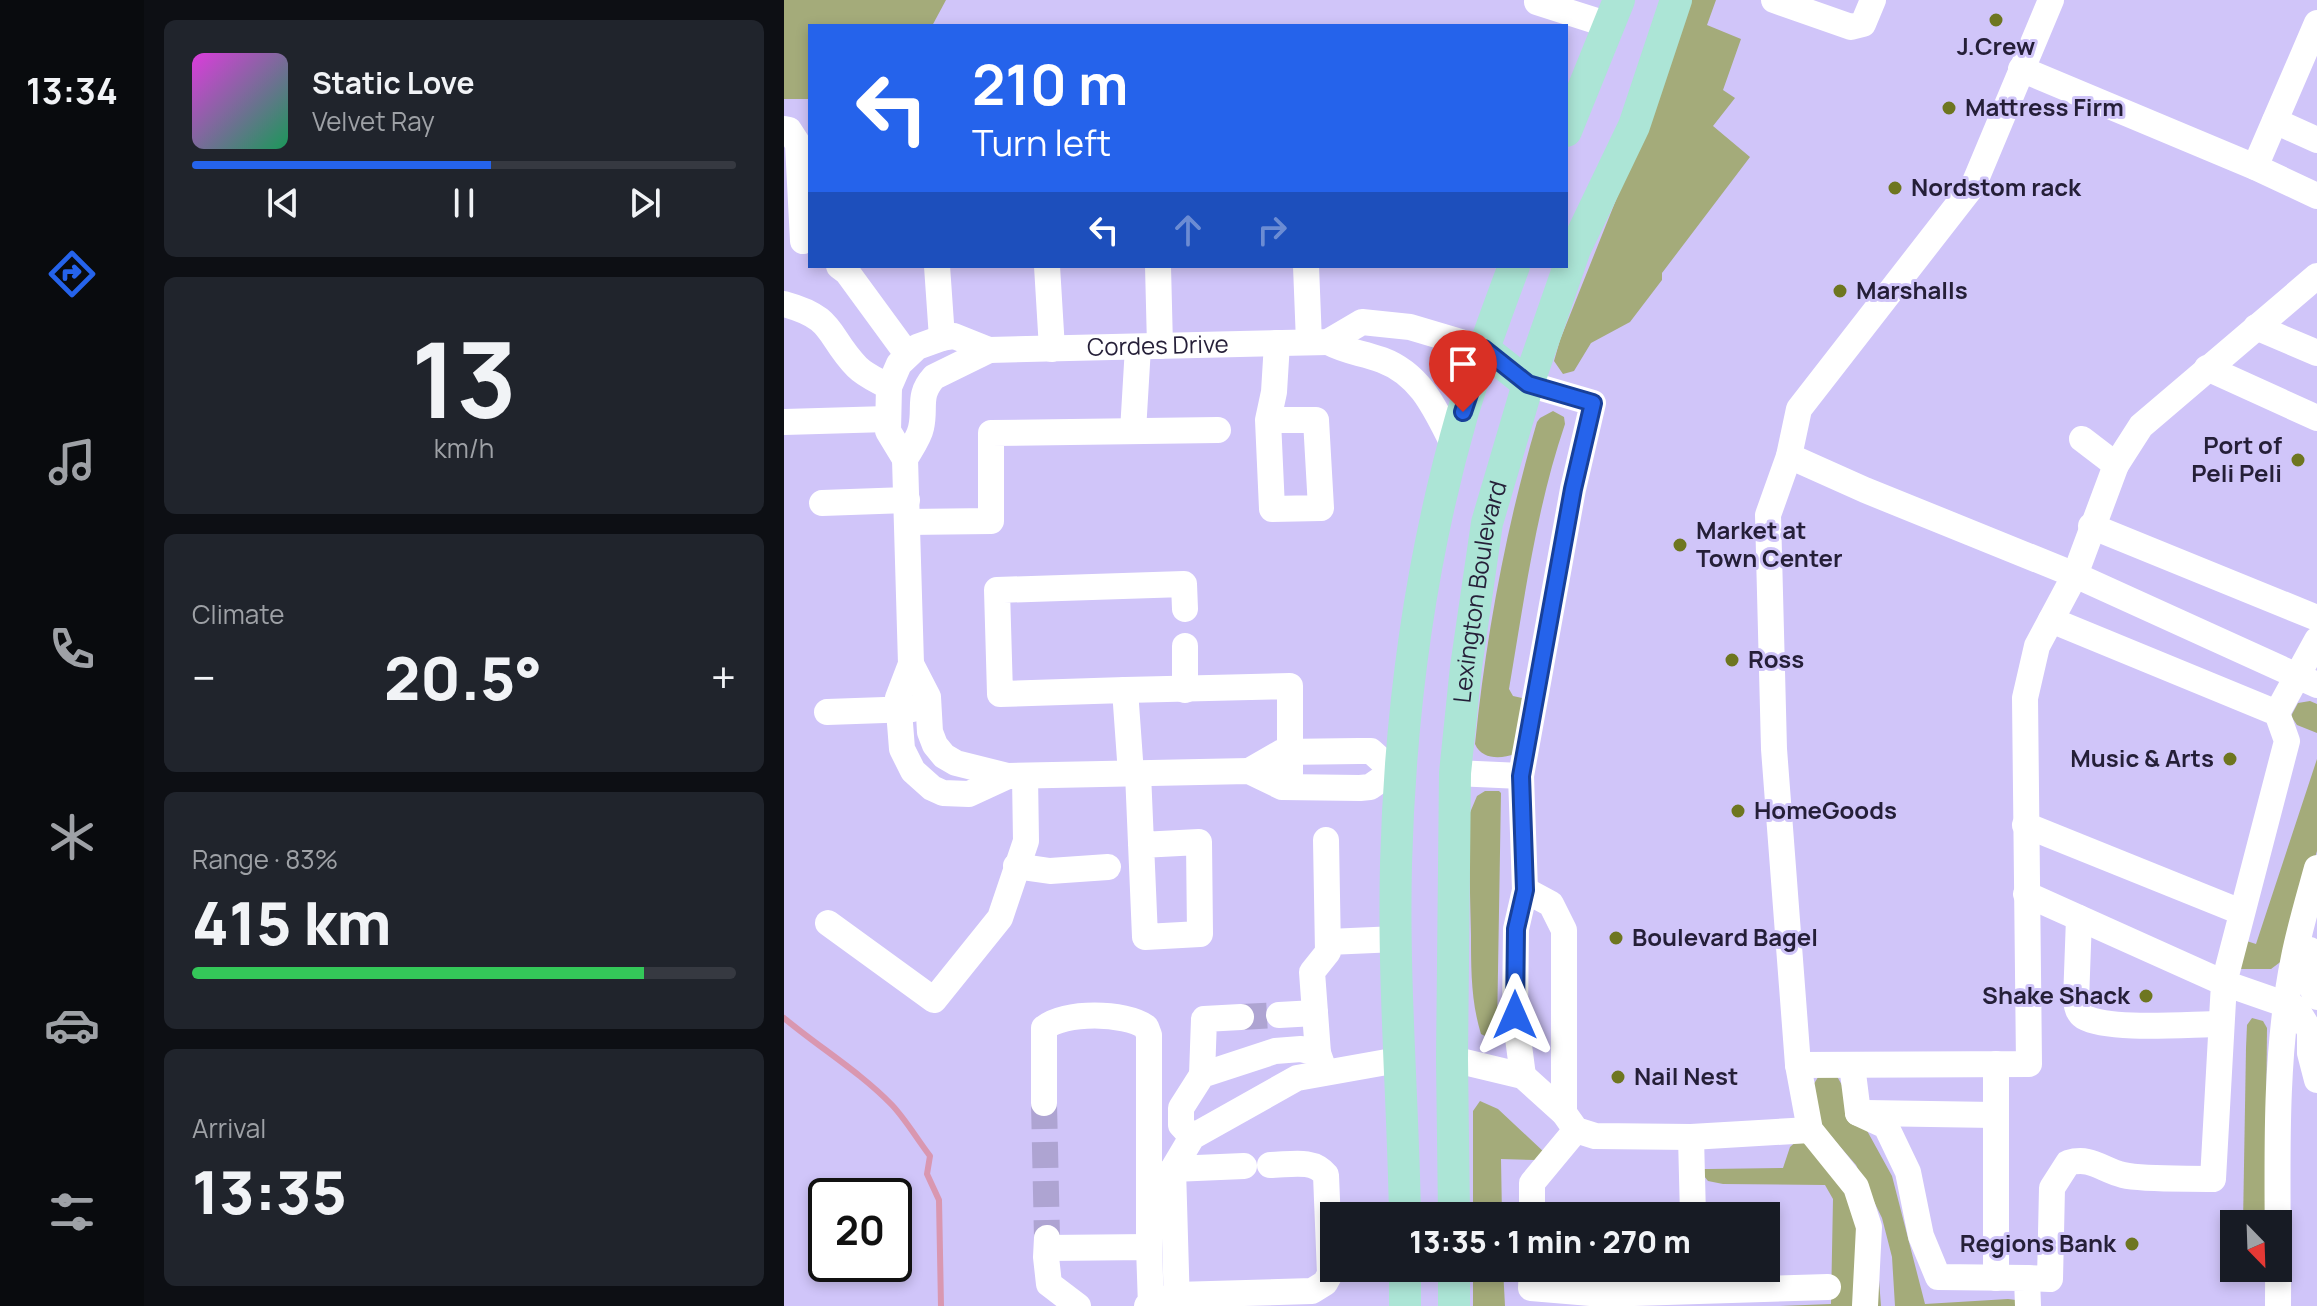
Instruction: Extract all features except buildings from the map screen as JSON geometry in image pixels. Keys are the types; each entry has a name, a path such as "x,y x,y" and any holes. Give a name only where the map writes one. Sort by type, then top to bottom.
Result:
{"main road":[{"name":"Lexington Boulevard","path":"1454,1202 1455,773 1466,667 1487,523 1528,384 1575,249 1634,126 1676,0"},
{"path":"1568,126 1614,13"},
{"path":"1404,1202 1398,1060 1397,771 1419,605 1454,446 1513,268"},
{"path":"1484,349 1528,384"},
{"path":"1397,771 1455,773"},
{"path":"1398,1060 1452,1059"},
{"path":"1405,1282 1405,1306"},
{"path":"1454,1282 1454,1306"}],"street":[{"path":"1774,0 1851,27 1863,24 1873,0"},
{"path":"1865,1306 1869,1227 1856,1187 1810,1130 1798,1065 1774,749 1768,515 1789,456 1799,409 1974,184 2051,0"},
{"path":"1537,2 1614,13"},
{"path":"2255,167 2317,23"},
{"path":"2021,69 2317,196"},
{"path":"2275,121 2317,140"},
{"path":"784,129 789,130 798,144 799,244"},
{"path":"842,268 907,354 942,338 937,268"},
{"path":"862,268 862,294"},
{"path":"1047,268 1052,349"},
{"path":"1133,431 1149,346 1158,268"},
{"path":"1306,268 1319,342"},
{"path":"1798,1065 2029,1064 2025,698 2037,646 2075,575 2116,465 2141,426 2317,276"},
{"path":"784,304 803,309 824,321 858,368 889,387"},
{"name":"Cordes Drive","path":"1319,342 1362,322 1410,327 1484,349"},
{"path":"2256,327 2317,353"},
{"name":"Cordes Drive","path":"942,338 954,336 989,350 1319,342 1383,361 1414,380 1426,393 1454,446"},
{"path":"1268,420 1274,392 1277,343"},
{"name":"Cordes Drive","path":"905,459 921,429 921,401 927,384 934,377 989,350"},
{"name":"Cordes Drive","path":"907,354 889,387 888,419 888,431 905,459 907,511 911,664 898,698 899,736 906,761 913,771 932,788 943,793 969,794 1016,776"},
{"path":"2207,368 2317,418"},
{"path":"1523,1076 1515,1015 1516,929 1525,890 1521,776 1573,489 1593,403 1528,384"},
{"path":"784,422 888,419"},
{"path":"822,503 991,521 991,433 1218,430"},
{"path":"2082,439 2116,465"},
{"path":"1789,456 2075,575 2308,681"},
{"path":"2091,526 2317,618"},
{"path":"1185,609 1184,584 997,590 1000,694 1290,686 1290,787"},
{"path":"1858,1113 1886,1126 1908,1172 1921,1236 1938,1277 2050,1279 2052,1188 2068,1163 2079,1159 2124,1176 2213,1179 2224,983 2287,741 2277,713 2051,620"},
{"path":"2277,713 2308,681 2317,640"},
{"path":"1185,646 1185,690"},
{"name":"Cordes Drive","path":"911,664 928,697 930,732 944,756 956,763 1016,776 1249,771 1282,787 1370,787 1397,771 1371,751 1282,752 1249,771"},
{"path":"1125,690 1141,845"},
{"path":"827,712 929,708"},
{"path":"1455,773 1521,776"},
{"path":"828,923 934,1000 1000,918 1026,841 1016,776"},
{"path":"2025,825 2241,912"},
{"path":"1322,1064 1312,972 1328,952 1326,840"},
{"path":"1016,866 1050,871 1108,867"},
{"path":"2278,1306 2280,1096 2287,1003 2294,957 2317,868"},
{"path":"1525,890 1551,904 1564,930 1570,1121 1532,1183 1532,1202"},
{"path":"2026,894 2224,983 2296,1008 2310,1031 2310,1053 2317,1080"},
{"path":"2308,898 2310,951 2307,980 2317,997"},
{"path":"2071,915 2077,1010 2083,1017 2108,1024 2220,1024"},
{"path":"1328,942 1397,939"},
{"path":"1279,1015 1315,1013"},
{"path":"1044,1103 1044,1028 1062,1019 1113,1016 1138,1021 1146,1027 1149,1035 1149,1306 1176,1301 1312,1291 1325,1283 1330,1274 1329,1231 1326,1175 1320,1167 1310,1164 1173,1169"},
{"path":"1176,1301 1173,1169 1186,1127 1181,1108 1202,1075 1204,1019 1241,1017"},
{"path":"1202,1075 1275,1051 1301,1049 1322,1064"},
{"path":"1452,1059 1523,1076 1570,1121 1595,1136 1691,1137 1810,1130"},
{"path":"1150,1118 1186,1127 1322,1064 1398,1060"},
{"path":"1996,1064 1996,1278"},
{"path":"1852,1065 1858,1113"},
{"path":"1858,1113 1995,1115"},
{"path":"1691,1137 1693,1202"},
{"path":"1078,1306 1049,1284 1047,1243 1149,1247"},
{"path":"2027,1278 2028,1306"},
{"path":"1531,1282 1531,1288 1602,1294 1695,1288 1828,1287"}],"green space":[{"path":"784,0 946,0 933,24 808,24 808,99 784,99"},
{"path":"1692,0 1716,0 1707,25 1741,39 1723,90 1735,98 1713,126 1750,157 1662,273 1662,280 1630,322 1591,343 1574,371 1563,374 1554,361 1560,340 1652,110"},
{"path":"1553,411 1564,417 1565,424 1538,522 1509,689 1513,696 1522,698 1515,754 1492,757 1482,753 1475,744 1491,622 1516,501 1537,422"},
{"path":"2310,701 2317,704 2317,733 2297,725 2291,716 2298,703"},
{"path":"2317,759 2317,851 2283,960 2271,969 2240,969 2234,937 2256,944"},
{"path":"1485,791 1501,793 1495,1041 1481,1034 1475,1010 1472,972 1469,815 1477,796"},
{"path":"2252,1018 2263,1021 2267,1028 2265,1210 2243,1210 2247,1025"},
{"path":"1820,1074 1835,1074 1838,1078 1892,1176 1925,1304 2008,1299 2016,1300 2016,1306 1895,1306 1892,1257 1882,1218 1856,1165 1811,1113 1807,1095"},
{"path":"1480,1101 1498,1109 1545,1153 1537,1160 1501,1159 1502,1202 1473,1202 1473,1111"},
{"path":"1800,1138 1856,1192 1878,1267 1881,1306 1780,1306 1831,1304 1833,1199 1825,1185 1723,1184 1708,1181 1704,1176 1704,1169 1783,1168 1790,1147"},
{"path":"1473,1282 1504,1282 1505,1306 1473,1306"}],"waterway":[{"path":"784,1018 880,1093 930,1156 927,1174 939,1200 941,1306"}],"tunnel":[{"path":"1241,1017 1279,1015"},
{"path":"1044,1103 1047,1238"}],"place":[{"name":"J.Crew","path":"1996,20"},
{"name":"Mattress Firm","path":"1949,108"},
{"name":"Nordstom rack","path":"1895,188"},
{"name":"Marshalls","path":"1840,291"},
{"name":"Port of Peli Peli","path":"2298,460"},
{"name":"Market at Town Center","path":"1680,545"},
{"name":"Ross","path":"1732,660"},
{"name":"Music & Arts","path":"2230,759"},
{"name":"HomeGoods","path":"1738,811"},
{"name":"Boulevard Bagel","path":"1616,938"},
{"name":"Shake Shack","path":"2146,996"},
{"name":"Nail Nest","path":"1618,1077"},
{"name":"Regions Bank","path":"2132,1244"}],"route":[{"path":"1463,412 1484,349 1528,384 1593,403 1573,489 1521,776 1525,890 1516,929 1515,1015"}]}
